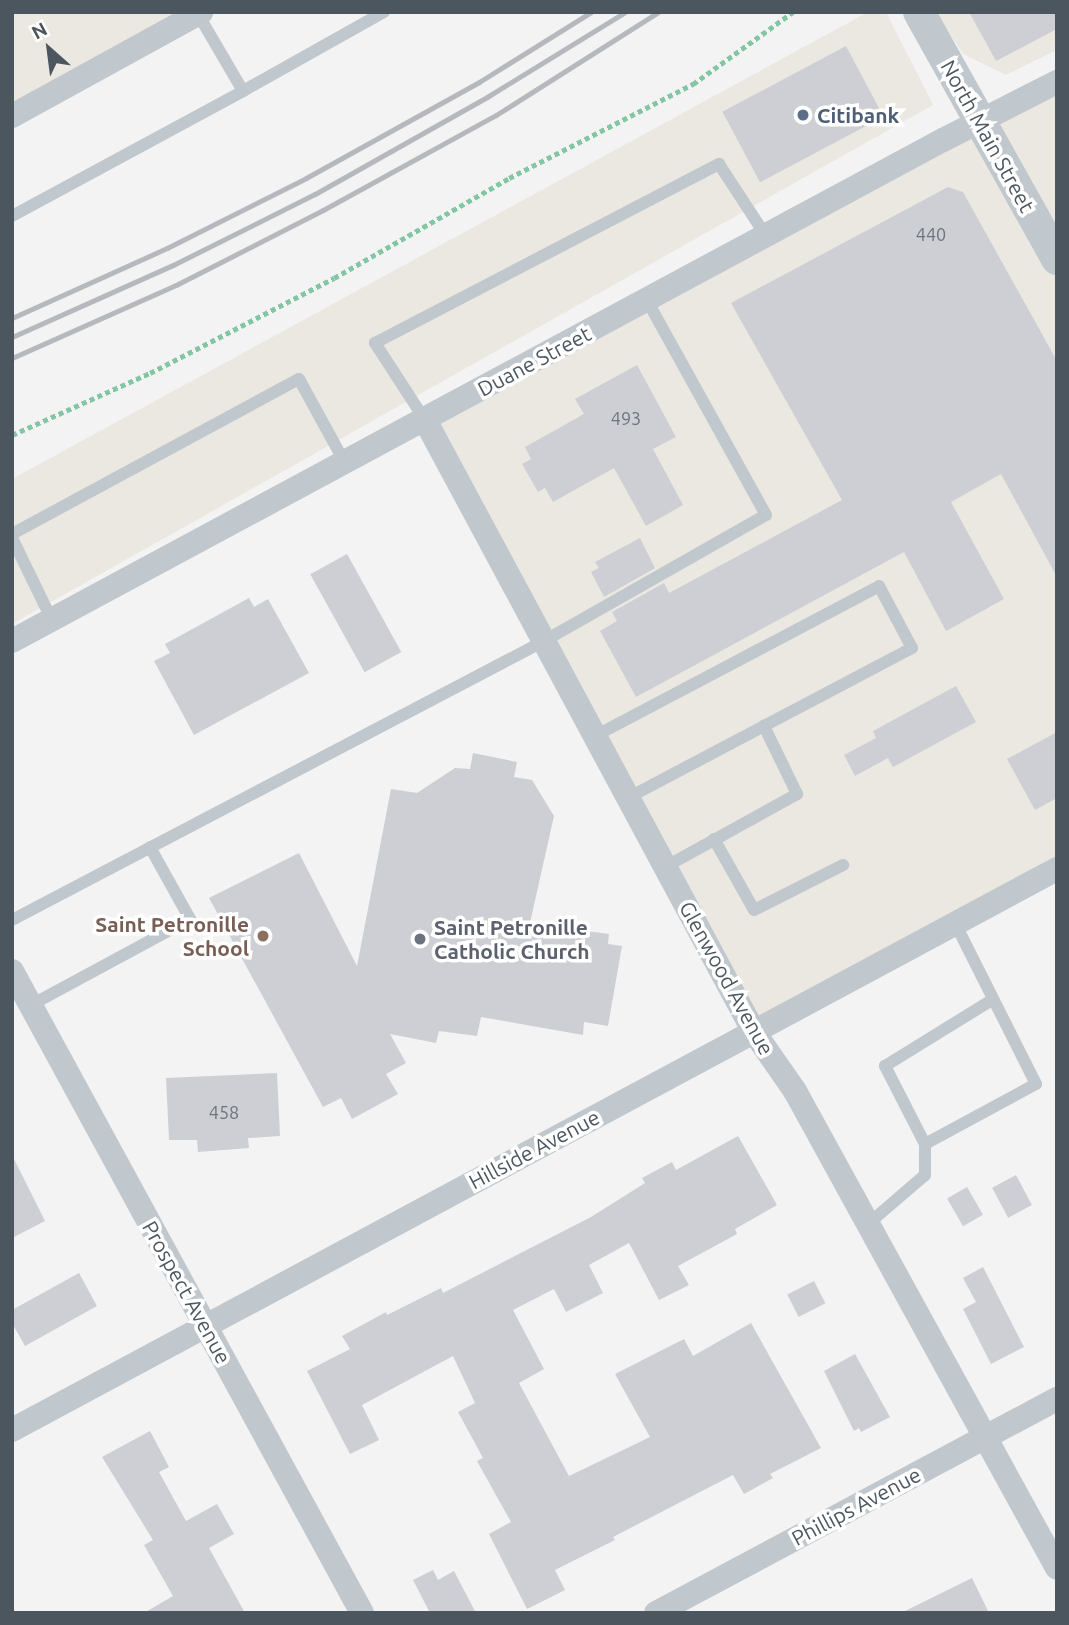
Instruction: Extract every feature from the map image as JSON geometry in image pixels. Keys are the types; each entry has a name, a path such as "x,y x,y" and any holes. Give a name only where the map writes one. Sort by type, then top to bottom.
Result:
{"street":[{"name":"North Main Street","path":"919,12 1057,259"},
{"path":"12,116 199,13"},
{"name":"Duane Street","path":"12,641 979,121 1057,82"},
{"name":"Glenwood Avenue","path":"425,420 754,1031 795,1091 1057,1568"},
{"name":"Hillside Avenue","path":"12,1430 1057,869"},
{"name":"Prospect Avenue","path":"12,971 362,1613"},
{"name":"Phillips Avenue","path":"656,1613 1057,1399"}],"lane":[{"path":"12,216 384,12"},
{"path":"199,13 243,91"},
{"path":"425,420 375,342 719,164 766,236"},
{"path":"12,920 544,641 766,515 647,300"},
{"path":"52,620 12,536 299,379 345,463"},
{"path":"595,736 879,586 912,648 628,797"},
{"path":"665,867 797,794 764,726"},
{"path":"714,839 754,910 843,865"},
{"path":"31,1005 190,919 150,847"},
{"path":"925,1144 1035,1084 956,923"},
{"path":"868,1224 925,1175 925,1144 885,1066 992,1000"}],"path":[{"path":"12,435 150,373 334,278 509,178 693,84 793,12"}],"shaded area":[{"path":"12,12 181,12 12,105"},
{"path":"868,12 886,12 933,105 12,624 12,479"},
{"path":"935,12 1057,12 1057,50 1006,75 963,54"},
{"path":"1057,94 1057,237 997,126"},
{"path":"980,132 1057,276 1057,858 756,1020 435,424"}],"building":[{"path":"969,12 1057,12 1057,29 996,61"},
{"name":"Citibank","path":"846,46 884,117 760,182 722,112"},
{"path":"948,187 963,192 1057,361 1057,577 1001,474 951,502 1004,599 946,631 904,552 636,697 600,631 617,621 612,612 664,583 669,593 842,500 731,303"},
{"path":"637,365 676,437 653,449 683,505 646,526 614,468 553,502 545,488 538,492 522,464 531,459 525,447 584,414 575,399"},
{"path":"640,538 655,568 604,597 591,572 599,568 595,562"},
{"path":"347,554 401,652 365,672 310,574"},
{"path":"249,598 254,607 268,599 309,673 194,735 154,661 170,653 165,644"},
{"path":"956,686 976,722 893,767 888,758 855,776 844,755 876,738 873,731"},
{"path":"1057,732 1057,798 1035,810 1007,759"},
{"name":"Saint Petronille Catholic Church","path":"473,753 517,762 514,777 532,780 554,816 530,923 609,934 608,944 622,946 608,1026 584,1022 583,1035 481,1017 477,1036 439,1031 436,1043 390,1034 406,1063 386,1074 398,1094 352,1119 341,1098 323,1107 209,898 299,853 357,966 391,789 417,793 455,768 470,769"},
{"path":"277,1073 280,1136 248,1138 249,1148 198,1152 197,1140 169,1140 166,1078"},
{"path":"738,1136 777,1205 735,1229 737,1234 678,1266 689,1285 659,1300 629,1243 589,1265 603,1293 566,1312 554,1289 513,1310 544,1369 519,1383 569,1476 650,1437 615,1374 684,1339 693,1356 751,1323 821,1448 770,1474 773,1478 744,1494 733,1475 613,1537 615,1540 555,1570 565,1590 527,1609 489,1534 511,1522 477,1461 483,1458 458,1412 475,1403 453,1356 362,1405 379,1440 350,1454 307,1371 350,1349 342,1336 386,1312 387,1315 441,1288 443,1293 591,1217 645,1183 642,1178 672,1162 676,1170"},
{"path":"12,1155 45,1221 12,1238"},
{"path":"1016,1175 1032,1205 1008,1218 992,1188"},
{"path":"967,1187 983,1215 963,1226 947,1198"},
{"path":"983,1267 1024,1347 991,1364 963,1309 976,1302 963,1278"},
{"path":"79,1273 97,1306 25,1346 12,1323 12,1310"},
{"path":"814,1281 825,1303 799,1317 787,1295"},
{"path":"855,1354 890,1417 861,1432 859,1428 854,1431 824,1371"},
{"path":"150,1431 169,1467 159,1472 186,1521 217,1504 234,1534 209,1548 245,1613 144,1613 173,1596 144,1545 153,1540 102,1457"},
{"path":"433,1570 438,1580 454,1571 476,1613 430,1613 413,1580"},
{"path":"972,1578 989,1613 901,1613"}],"railway":[{"path":"12,318 167,248 306,178 479,82 591,12"},
{"path":"12,337 173,265 315,194 487,97 625,12"},
{"path":"12,358 176,285 323,210 496,115 658,12"}],"place":[{"name":"Citibank","path":"803,115"},
{"name":"Saint Petronille School","path":"263,936"},
{"name":"Saint Petronille Catholic Church","path":"420,939"}]}
